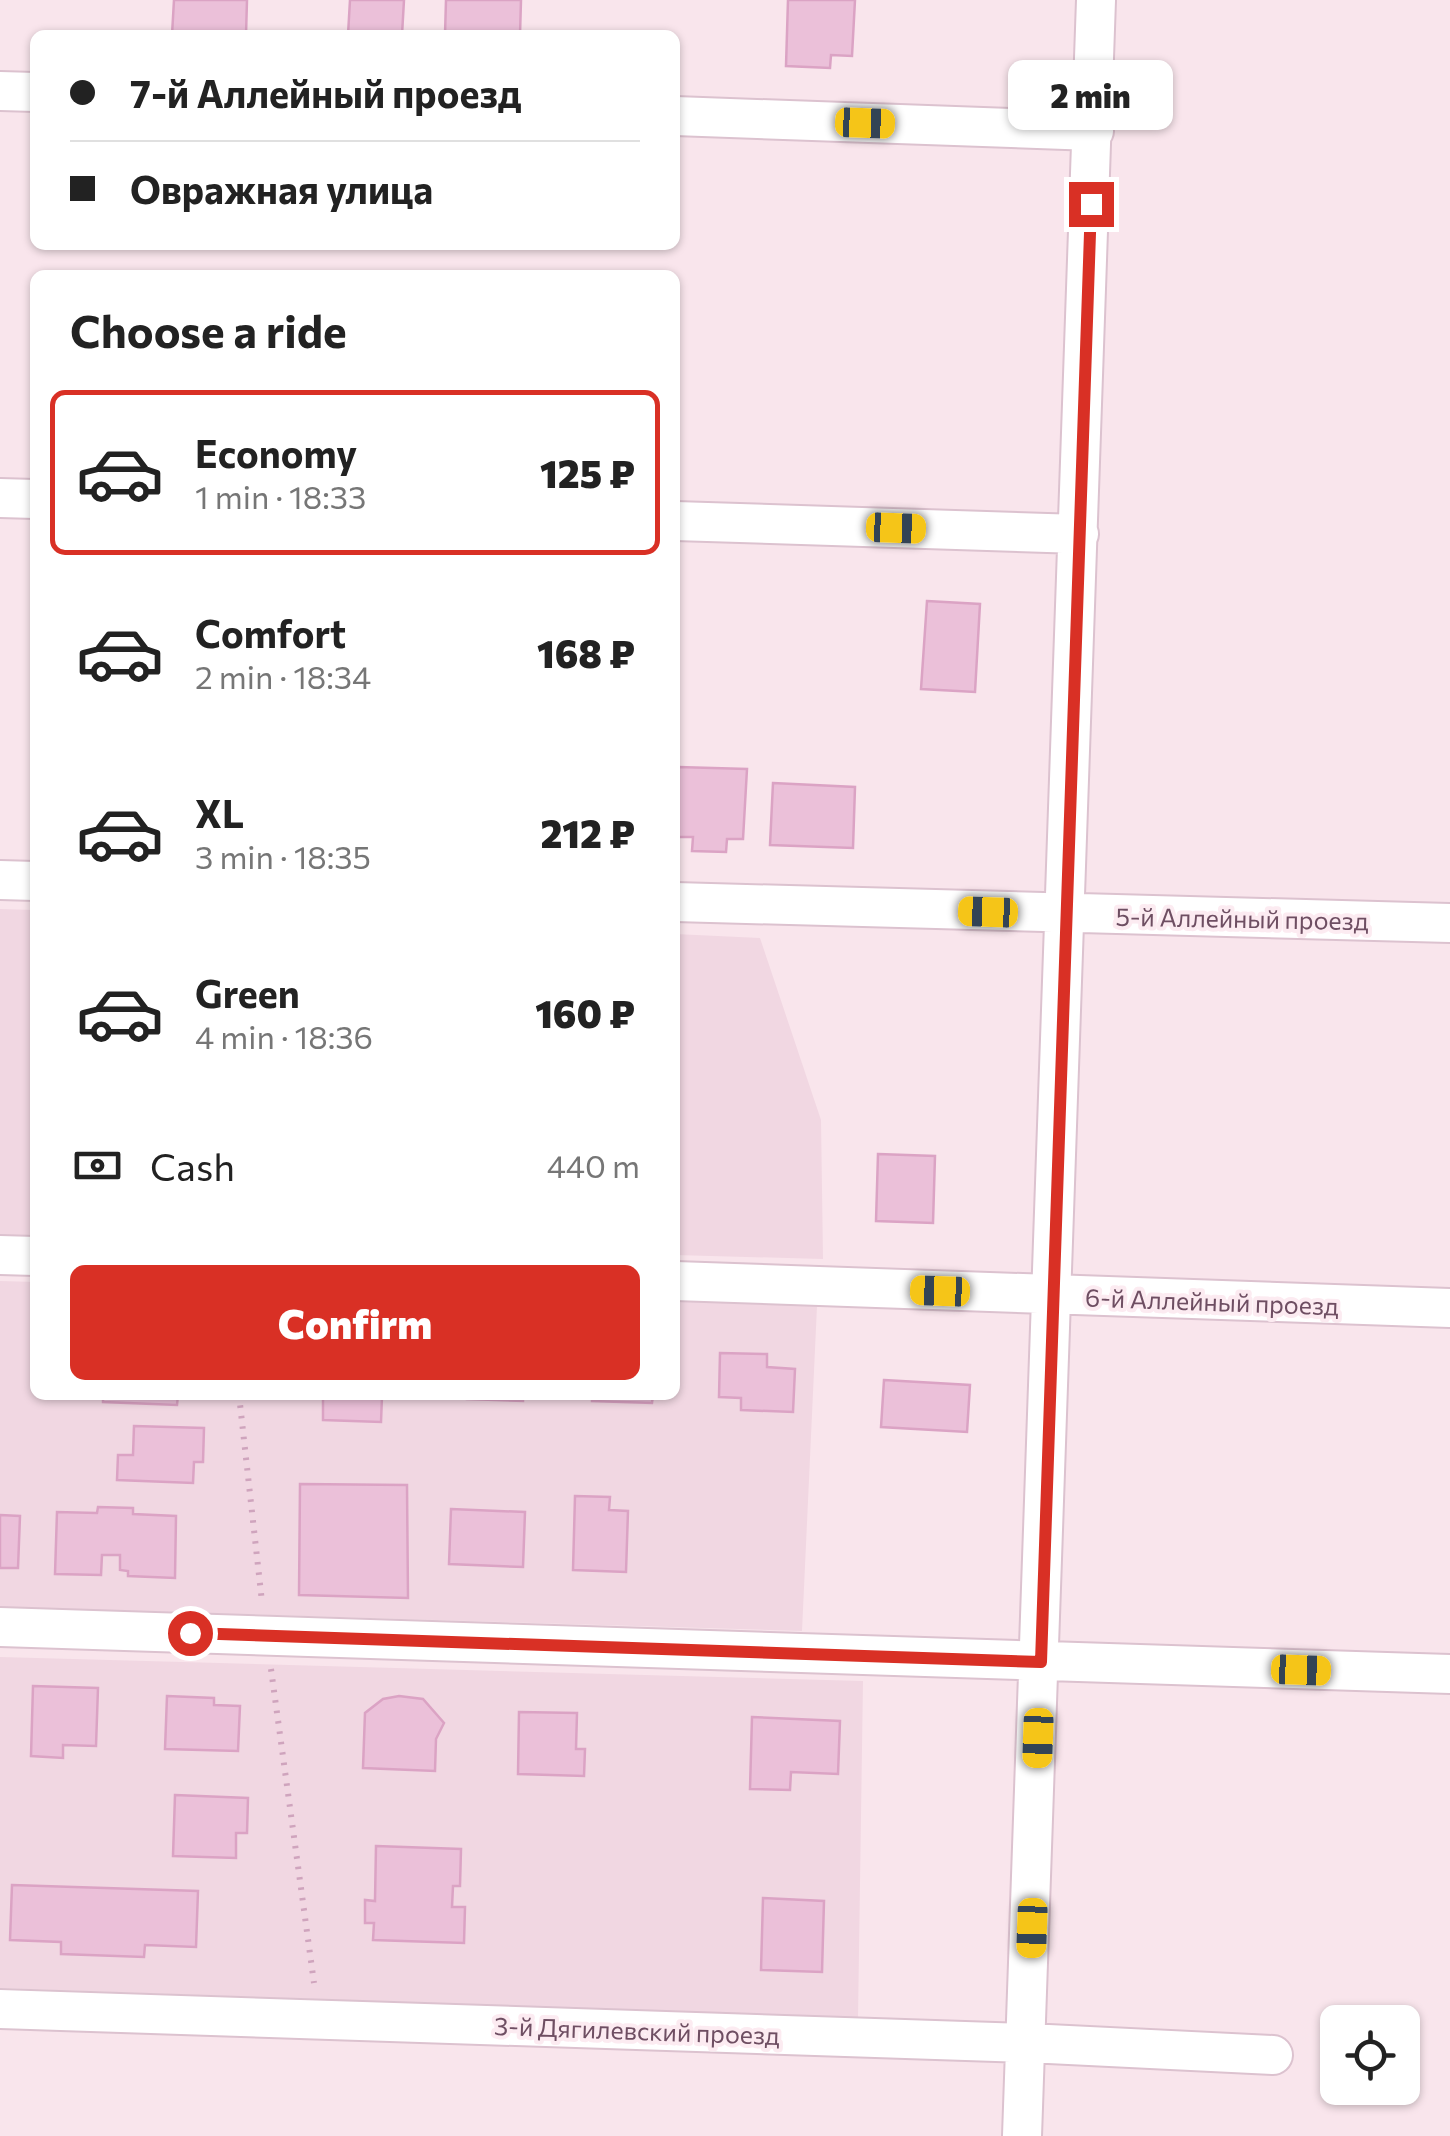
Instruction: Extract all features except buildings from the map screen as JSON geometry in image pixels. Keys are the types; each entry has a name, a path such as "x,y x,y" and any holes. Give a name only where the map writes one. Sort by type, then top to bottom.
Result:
{"street":[{"path":"1022,2136 1096,0"},
{"path":"0,91 30,92"},
{"path":"680,116 1094,131"},
{"path":"0,498 30,499"},
{"path":"680,521 1079,534"},
{"path":"0,880 30,881"},
{"name":"5-й Аллейный проезд","path":"680,902 1450,923"},
{"path":"0,1255 30,1256"},
{"name":"6-й Аллейный проезд","path":"680,1281 1450,1308"},
{"path":"0,1626 1450,1674"},
{"name":"3-й Дягилевский проезд","path":"0,2008 1028,2042 1273,2056"}],"path":[{"path":"240,1400 266,1636 319,2019"}],"shaded area":[{"path":"0,909 30,910 30,1239 0,1238"},
{"path":"680,934 760,938 821,1120 823,1259 680,1255"},
{"path":"0,1281 30,1282 30,1400 680,1400 680,1301 817,1306 802,1631 0,1607"},
{"path":"0,1657 863,1681 858,2018 0,1988"}],"route":[{"path":"190,1633 1041,1662 1091,204"}]}
